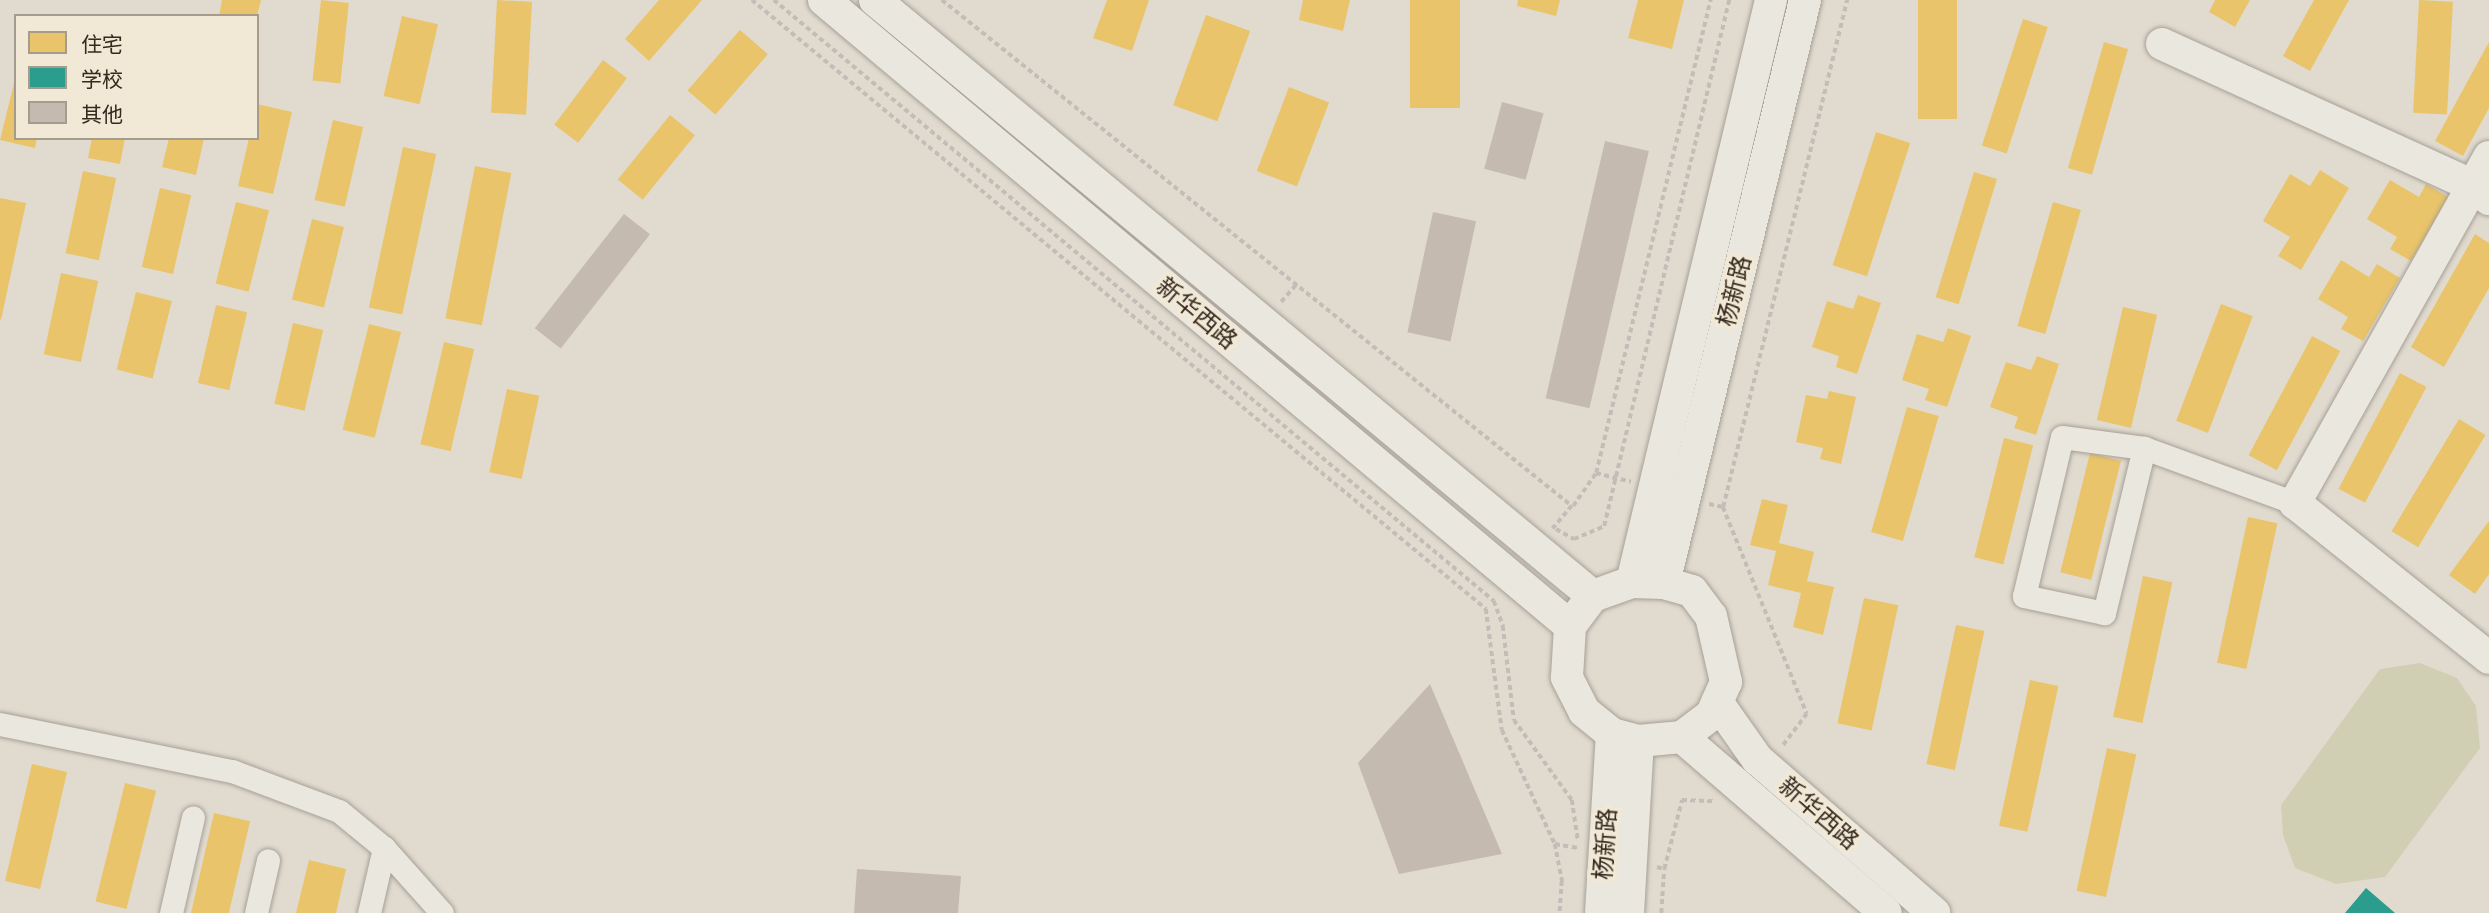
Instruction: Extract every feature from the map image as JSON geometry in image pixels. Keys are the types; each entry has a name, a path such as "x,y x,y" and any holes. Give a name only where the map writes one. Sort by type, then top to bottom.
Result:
{"street":[{"name":"新华西路","path":"824,0 1503,589 1570,626"},
{"name":"新华西路","path":"875,0 1545,533 1592,596"},
{"name":"杨新路","path":"1632,582 1771,0"},
{"name":"杨新路","path":"1664,583 1805,0"},
{"path":"2162,44 2481,193"},
{"path":"2295,503 2481,193 2489,157"},
{"path":"2144,448 2104,613 2024,596 2062,437 2144,448 2295,503 2489,658"},
{"path":"1632,582 1664,583 1692,591 1711,616 1726,682 1711,715 1682,737 1625,738 1584,711 1567,677 1570,626 1592,596 1632,582"},
{"name":"新华西路","path":"1717,702 1756,759 1934,913"},
{"path":"0,724 232,771 339,811 384,848 442,913"},
{"name":"新华西路","path":"1682,737 1886,913"},
{"name":"杨新路","path":"1601,913 1625,738"},
{"name":"杨新路","path":"1625,738 1628,913"},
{"path":"172,913 193,817"},
{"path":"369,913 384,848"},
{"path":"256,913 268,860"}],"path":[{"path":"752,0 1486,609 1503,589"},
{"path":"774,0 1503,589"},
{"path":"942,0 1573,506"},
{"path":"1545,533 1573,506 1596,473 1710,0"},
{"path":"1545,533 1574,539 1604,526 1730,0"},
{"path":"1503,589 1503,626 1514,720 1572,800 1579,862"},
{"path":"1555,844 1562,881 1560,913"},
{"path":"1661,913 1664,869"}],"green space":[{"path":"2420,663 2457,678 2476,706 2480,748 2385,877 2336,884 2295,868 2283,835 2281,805 2380,669"}],"building: 住宅":[{"path":"222,0 261,0 258,14 219,14"},
{"path":"321,0 349,3 340,83 313,81"},
{"path":"497,0 532,2 526,115 491,113"},
{"path":"659,0 702,0 649,61 625,39"},
{"path":"1107,0 1149,0 1132,51 1093,38"},
{"path":"1303,0 1350,0 1343,31 1299,20"},
{"path":"1410,0 1460,0 1460,108 1410,108"},
{"path":"1518,0 1560,0 1556,16 1517,6"},
{"path":"1638,0 1684,0 1672,49 1628,38"},
{"path":"1918,0 1957,0 1957,119 1918,119"},
{"path":"2215,0 2250,0 2235,27 2209,12"},
{"path":"2314,0 2349,0 2310,71 2283,56"},
{"path":"2419,0 2453,2 2447,115 2413,113"},
{"path":"1206,15 1250,31 1217,121 1173,105"},
{"path":"402,16 438,24 420,104 384,96"},
{"path":"2023,19 2048,27 2007,154 1982,145"},
{"path":"740,30 768,54 715,115 688,90"},
{"path":"2104,42 2128,49 2092,175 2068,168"},
{"path":"2489,42 2489,108 2463,156 2435,141"},
{"path":"603,60 627,78 578,143 554,125"},
{"path":"14,83 14,140 37,140 35,148 0,140"},
{"path":"1289,87 1329,102 1297,186 1257,171"},
{"path":"259,104 292,112 273,194 238,186 249,140 259,140"},
{"path":"670,115 695,135 643,200 618,180"},
{"path":"333,120 363,127 345,207 315,200"},
{"path":"1876,132 1910,143 1867,276 1833,265"},
{"path":"92,140 125,140 120,164 88,158"},
{"path":"169,140 204,140 196,175 162,167"},
{"path":"403,147 436,154 402,314 369,307"},
{"path":"475,166 511,173 482,325 445,318"},
{"path":"2320,170 2349,188 2301,270 2278,256 2290,237 2263,221 2290,174 2310,186"},
{"path":"83,171 116,178 99,260 66,253"},
{"path":"1974,172 1997,179 1959,304 1936,297"},
{"path":"2390,180 2419,197 2426,184 2450,198 2411,261 2390,249 2397,237 2367,219"},
{"path":"160,188 191,195 173,274 142,267"},
{"path":"0,198 26,203 1,320 0,319"},
{"path":"236,202 269,210 249,292 216,284"},
{"path":"2053,202 2081,210 2045,334 2017,326"},
{"path":"312,219 344,227 324,308 292,300"},
{"path":"2475,234 2489,243 2489,288 2444,367 2411,347"},
{"path":"2341,260 2369,277 2377,264 2400,278 2363,341 2341,329 2348,317 2318,299"},
{"path":"61,273 98,281 81,362 44,354"},
{"path":"136,292 172,301 153,379 117,370"},
{"path":"1858,295 1881,303 1857,374 1836,367 1839,356 1812,347 1827,301 1853,309"},
{"path":"2221,304 2253,316 2208,433 2176,421"},
{"path":"216,305 247,312 229,390 198,383"},
{"path":"2123,307 2157,315 2131,428 2097,420"},
{"path":"293,323 323,330 305,411 274,404"},
{"path":"369,324 401,332 375,438 343,430"},
{"path":"1948,328 1971,336 1947,407 1925,400 1929,389 1902,380 1917,334 1943,342"},
{"path":"2312,336 2340,351 2277,470 2249,455"},
{"path":"444,342 474,349 451,451 420,444"},
{"path":"2037,356 2059,364 2036,435 2014,428 2018,417 1990,407 2006,362 2031,370"},
{"path":"2400,373 2426,387 2365,503 2338,489"},
{"path":"507,389 539,396 522,479 489,472"},
{"path":"1829,391 1856,397 1841,464 1820,459 1823,448 1796,442 1806,395 1827,399"},
{"path":"1907,407 1939,416 1903,541 1871,532"},
{"path":"2459,419 2486,435 2418,547 2392,531"},
{"path":"2004,438 2033,445 2003,565 1974,557"},
{"path":"2090,453 2121,461 2091,580 2060,572"},
{"path":"1762,499 1788,505 1779,543 1814,552 1807,581 1834,587 1823,635 1793,627 1801,593 1768,585 1776,551 1750,545"},
{"path":"2248,517 2277,523 2246,669 2217,663"},
{"path":"2489,521 2489,574 2475,594 2449,575"},
{"path":"2143,576 2172,582 2142,723 2113,717"},
{"path":"1864,598 1898,605 1872,730 1837,723"},
{"path":"1956,625 1984,631 1955,770 1926,764"},
{"path":"2030,680 2058,686 2027,832 1999,826"},
{"path":"2107,748 2136,754 2106,897 2077,891"},
{"path":"32,764 67,772 40,889 5,881"},
{"path":"125,783 156,791 127,909 95,901"},
{"path":"214,813 250,821 229,913 191,913"},
{"path":"309,860 346,869 336,913 296,913"}],"building: 学校":[{"path":"2366,888 2395,913 2345,913"}],"building: 其他":[{"path":"1502,102 1544,113 1526,180 1484,169"},
{"path":"1605,141 1649,151 1589,408 1546,398"},
{"path":"1433,212 1476,221 1450,341 1407,332"},
{"path":"624,214 650,234 561,349 535,328"},
{"path":"1430,684 1502,854 1399,874 1358,763"},
{"path":"857,869 961,876 958,913 854,913"}]}
